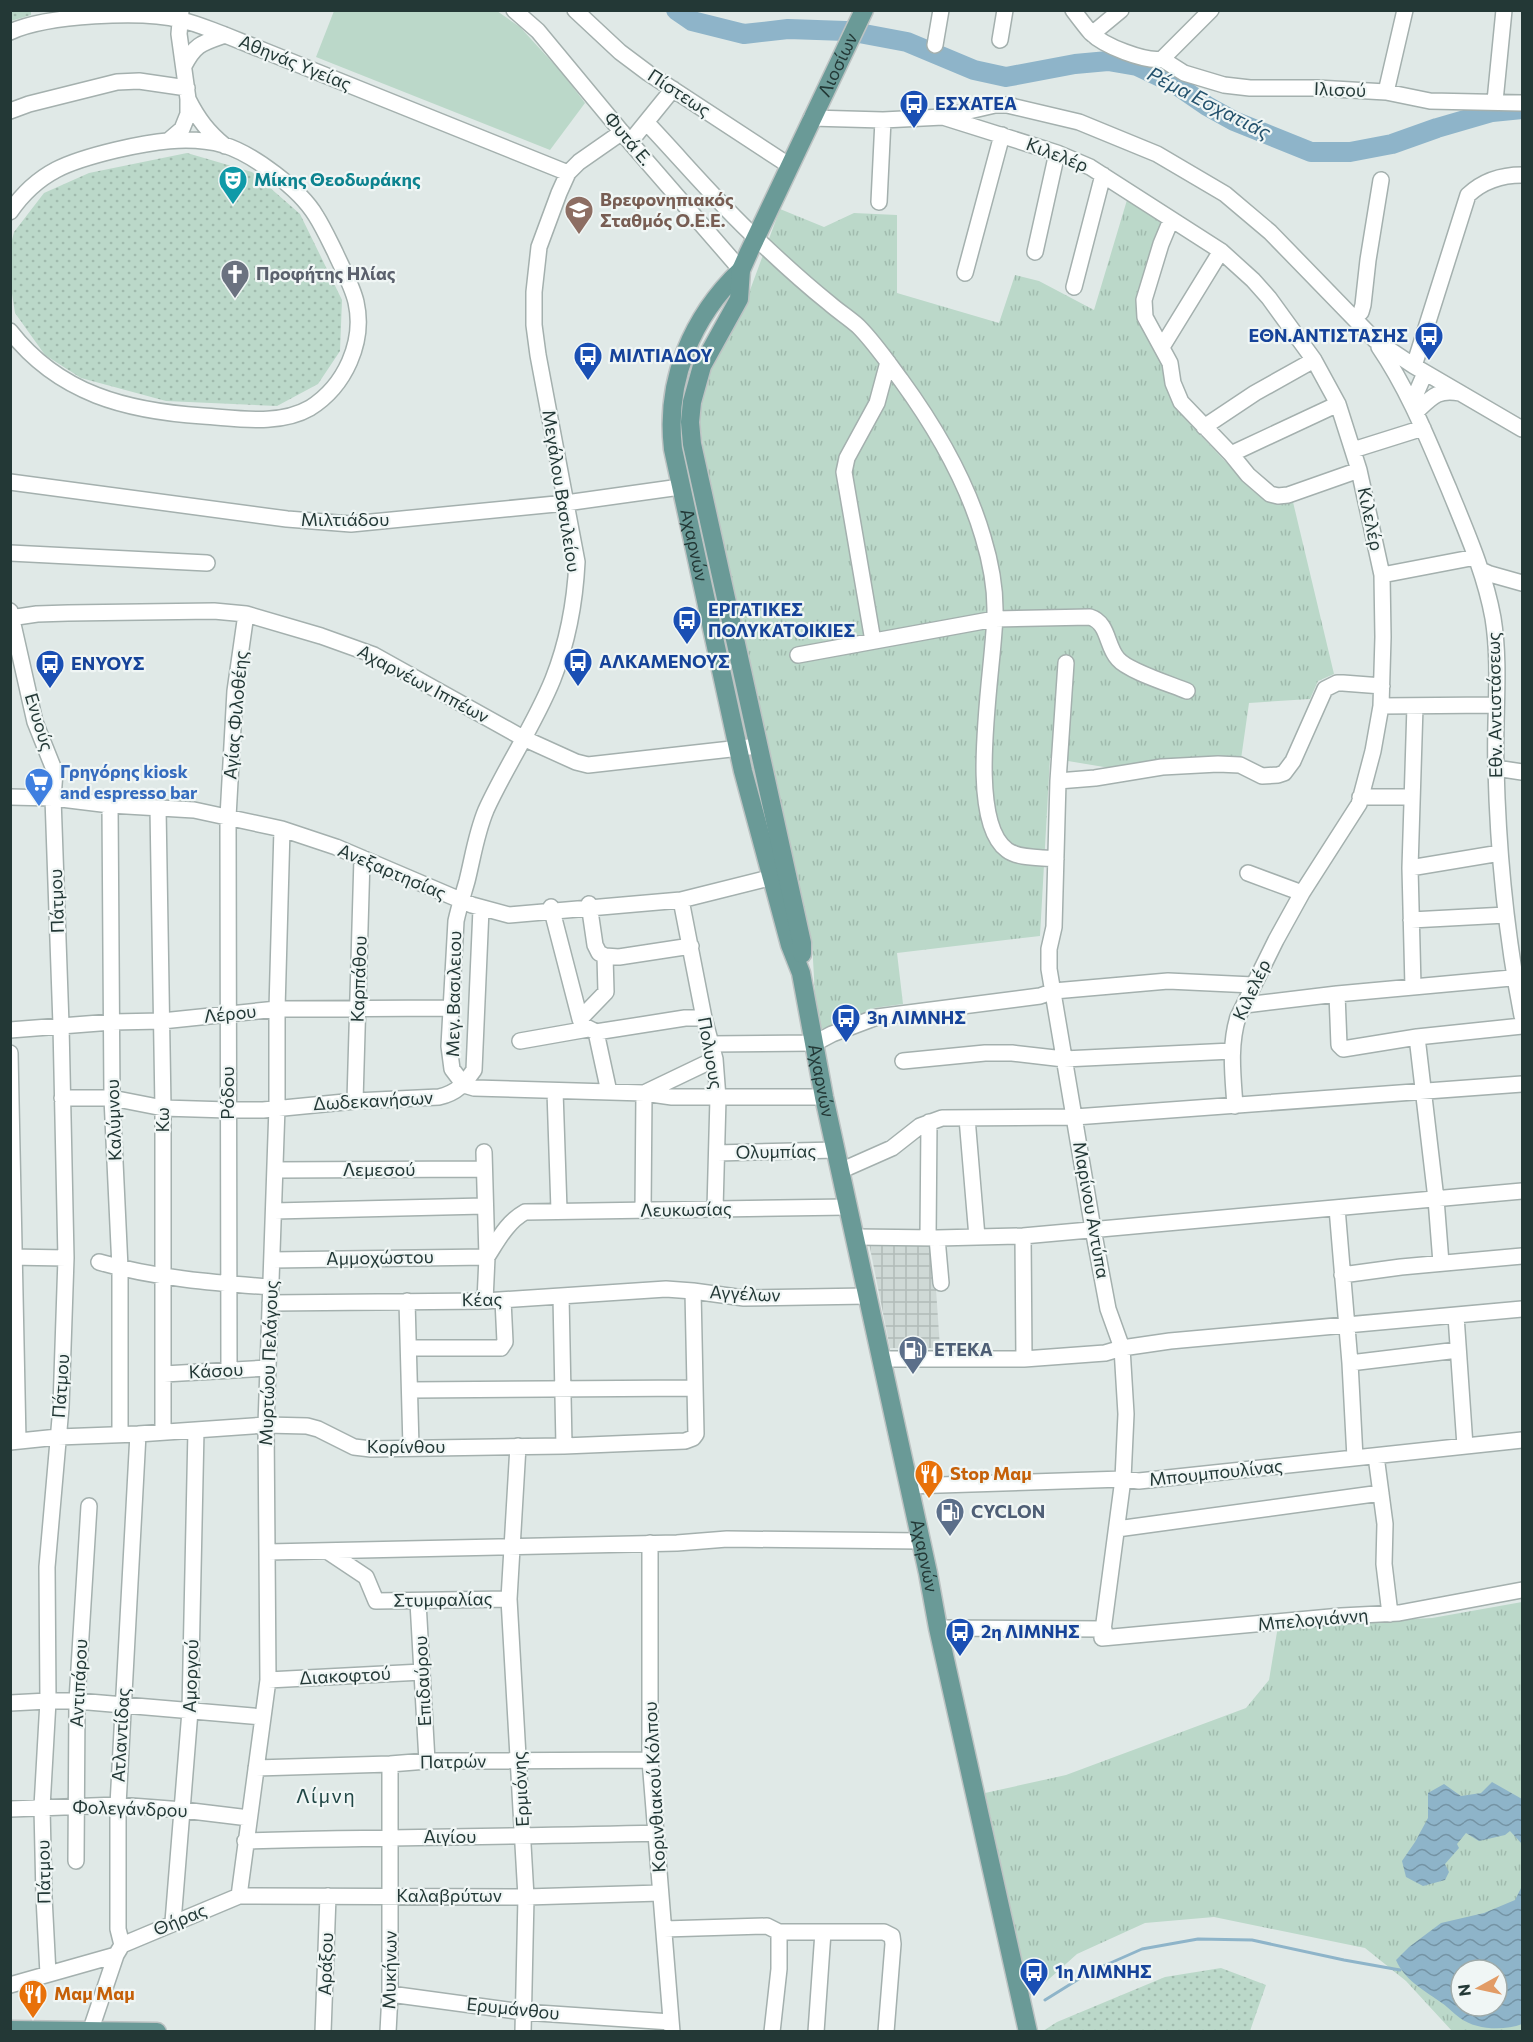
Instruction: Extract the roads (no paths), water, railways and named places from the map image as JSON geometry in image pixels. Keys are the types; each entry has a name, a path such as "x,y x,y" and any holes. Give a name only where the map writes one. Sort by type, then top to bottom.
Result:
{"main road":[{"name":"Λιοσίων","path":"811,118 861,16"},
{"name":"Αχαρνών","path":"811,118 741,270 721,290 691,339 679,368 674,389 671,432 680,487 738,749 790,945 801,973 824,1097 938,1628 1028,2031"},
{"name":"Αχαρνών","path":"741,270 739,299 712,345 696,383 690,432 802,943 801,973"},
{"path":"21,2030 158,2031"}],"street":[{"name":"Φυτά Ε.","path":"514,10 538,32 741,270"},
{"name":"Πίστεως","path":"575,10 620,52 790,166"},
{"path":"935,45 941,10"},
{"path":"1000,40 1005,10"},
{"path":"1073,10 1092,33 1103,42 1149,60 1162,59 1212,10"},
{"path":"1092,33 1121,10"},
{"path":"1386,92 1406,10"},
{"path":"1495,101 1504,10"},
{"name":"Αθηνάς Υγείας","path":"10,32 48,20 138,14 181,15 225,35 568,173"},
{"path":"168,141 182,129 188,114 188,94 179,34 181,15"},
{"path":"184,66 192,49 225,35"},
{"name":"Ιλισού","path":"1162,59 1184,73 1224,85 1250,88 1317,88 1386,92 1430,101 1522,103"},
{"path":"10,111 117,82 140,81 188,94"},
{"path":"568,173 579,162 647,123 673,89"},
{"path":"10,332 44,368 74,385 121,404 153,412 251,419 281,418 309,408 343,375 354,354 358,327 356,302 344,270 316,215 298,193 274,173 225,146 210,134 198,118 188,94"},
{"path":"811,118 883,120 943,117 995,105 1008,105 1079,122 1156,154 1225,194 1270,232 1375,340 1522,429"},
{"name":"Κιλελέρ","path":"943,117 1057,153 1083,164 1221,251 1269,297 1314,360 1338,404 1359,470 1382,575 1382,687 1373,751 1355,810 1302,894 1238,1017 1232,1051 1235,1106"},
{"path":"879,202 883,120"},
{"path":"647,123 756,238 857,326 888,362 938,434 957,468 983,537 992,575 994,619 983,770 988,815 993,831 1007,851 1018,855 1056,859"},
{"path":"965,273 1002,135"},
{"path":"10,213 35,182 54,170 82,158 137,145 168,141 196,141 225,146"},
{"path":"1035,252 1057,153"},
{"name":"Μεγάλου Βασιλείου","path":"460,901 486,810 553,680 567,635 576,592 577,562 538,356 534,292 539,247 568,173"},
{"path":"1074,287 1103,175"},
{"path":"1414,407 1420,369 1468,195 1482,185 1507,175 1522,175"},
{"path":"1354,318 1361,312 1363,305 1381,180"},
{"path":"1171,220 1161,244 1144,300 1145,317 1170,363 1173,383 1180,402 1231,454 1248,475 1270,494 1288,495 1359,470"},
{"path":"1162,347 1221,251"},
{"name":"Εθν. Αντιστάσεως","path":"1375,340 1394,368 1414,407 1479,563 1496,639 1496,768 1500,853 1506,915 1519,977 1522,1016"},
{"path":"1204,428 1255,393 1314,360"},
{"path":"873,641 843,472 847,458 877,403 888,362"},
{"path":"1414,407 1447,391 1460,393"},
{"path":"1231,454 1338,404"},
{"path":"1353,450 1423,428"},
{"name":"Μιλτιάδου","path":"10,482 287,519 351,524 566,503 680,487"},
{"path":"10,553 207,563"},
{"path":"1382,575 1479,563 1490,574 1522,583"},
{"name":"Αχαρνέων Ιππέων","path":"11,616 58,613 214,611 246,614 321,636 374,655 524,738 576,762 588,765 758,746"},
{"name":"Αγίας Φιλοθέης","path":"228,816 235,691 246,614"},
{"name":"Ενυούς","path":"11,616 35,722 55,772 53,798"},
{"path":"798,655 994,619 1090,617 1102,625 1118,660 1187,691"},
{"name":"Μαρίνου Αντύπα","path":"1066,663 1058,781 1054,927 1049,957 1064,1059 1108,1310 1122,1348 1126,1414 1123,1479 1103,1634"},
{"path":"1058,781 1095,778 1162,767 1218,764 1240,765 1262,776 1278,775 1284,773 1293,761 1325,689 1337,683 1382,687"},
{"path":"1381,706 1495,705"},
{"path":"1413,987 1410,868 1415,706"},
{"path":"1496,768 1522,772"},
{"name":"Ανεξαρτησίας","path":"10,797 53,798 110,805 194,810 228,816 282,829 362,858 481,909 509,915 590,906 681,900 773,877"},
{"path":"1360,797 1412,797"},
{"name":"Πάτμου","path":"48,1974 42,1807 48,1701 48,1567 63,1368 66,1258 53,798"},
{"name":"Καλύμνου","path":"110,805 112,1098 120,1268 120,1435"},
{"name":"Κω","path":"158,808 163,1108 163,1432"},
{"name":"Ρόδου","path":"228,816 230,1369"},
{"name":"Μυρτώου Πελάγους","path":"239,1896 268,1680 266,1425 277,1107 282,829"},
{"path":"1410,868 1500,853"},
{"name":"Καρπάθου","path":"355,1101 362,858"},
{"path":"1248,873 1302,894"},
{"name":"Πολυους","path":"681,900 704,1018 715,1059 718,1098 715,1209"},
{"name":"Μεγ. Βασιλειου","path":"460,901 456,921 449,1046 452,1069 464,1085"},
{"path":"590,906 595,945 599,953 605,957 691,946"},
{"path":"481,909 474,1070 464,1085 474,1088 644,1093 672,1097 824,1097"},
{"path":"551,910 609,1092"},
{"path":"1412,920 1506,915"},
{"path":"588,1027 606,992 605,957"},
{"path":"1245,1005 1519,977"},
{"path":"711,1044 815,1043 877,1017 1031,997 1054,991 1168,981 1253,985"},
{"path":"1337,994 1340,1047 1349,1048 1417,1037 1522,1026"},
{"name":"Λέρου","path":"10,1030 61,1025 162,1021 277,1009 451,1008"},
{"path":"520,1041 588,1027 704,1018"},
{"path":"1417,1037 1441,1263"},
{"path":"903,1060 945,1055 1012,1053 1064,1059 1232,1051"},
{"path":"10,1053 14,1442"},
{"path":"644,1093 715,1059"},
{"path":"840,1171 892,1148 909,1132 942,1118 1075,1117 1522,1084"},
{"name":"Δωδεκανήσων","path":"62,1098 112,1098 163,1108 264,1110 355,1101 439,1097 453,1094 464,1085"},
{"path":"555,1091 559,1210"},
{"path":"643,1211 644,1093"},
{"path":"967,1118 977,1237"},
{"path":"929,1122 932,1238 941,1284"},
{"name":"Ολυμπίας","path":"717,1153 836,1150"},
{"path":"484,1152 487,1257 485,1300"},
{"name":"Λεμεσού","path":"275,1170 483,1169"},
{"path":"855,1237 1023,1236 1522,1191"},
{"path":"274,1211 484,1206"},
{"name":"Λευκωσίας","path":"487,1257 507,1226 525,1212 848,1207"},
{"path":"1337,1208 1350,1363 1355,1458"},
{"path":"1023,1236 1024,1359"},
{"path":"1342,1275 1522,1256"},
{"path":"12,1257 66,1258"},
{"name":"Αμμοχώστου","path":"272,1260 487,1257"},
{"name":"Κέας","path":"99,1262 120,1268 228,1284 271,1295 407,1300 503,1300 666,1289 693,1291"},
{"name":"Αγγέλων","path":"696,1434 693,1291 744,1298 867,1296"},
{"path":"561,1296 564,1446"},
{"path":"407,1300 411,1447"},
{"path":"409,1348 501,1348 505,1342 503,1300"},
{"path":"881,1359 1024,1359 1105,1353 1122,1348 1170,1341 1522,1309"},
{"path":"1456,1316 1465,1446"},
{"path":"1350,1363 1458,1350"},
{"name":"Κάσου","path":"164,1374 267,1368"},
{"path":"411,1390 695,1388"},
{"name":"Κορίνθου","path":"14,1442 58,1437 266,1425 308,1426 354,1447 370,1449 564,1446 685,1441 696,1434"},
{"name":"Αμοργού","path":"173,1922 190,1711 196,1430"},
{"name":"Ατλαντίδας","path":"90,2031 119,1950 118,1805 138,1434"},
{"name":"Μπουμπουλίνας","path":"909,1486 1123,1479 1139,1481 1522,1440"},
{"name":"Ερμιόνης","path":"518,1446 509,1599 526,1897 523,2031"},
{"path":"1376,1456 1385,1524 1384,1564 1390,1614"},
{"path":"1117,1529 1381,1493"},
{"name":"Αντιπάρου","path":"76,1861 77,1701 89,1506"},
{"path":"268,1552 512,1547 727,1539 921,1541"},
{"name":"Κορινθιακού Κόλπου","path":"650,1543 650,1760 672,2027"},
{"name":"Στυμφαλίας","path":"327,1551 366,1578 376,1600 418,1602 509,1599"},
{"name":"Μπελογιάννη","path":"938,1628 1103,1634 1390,1614 1522,1590"},
{"name":"Επιδαύρου","path":"418,1602 427,1761"},
{"name":"Διακοφτού","path":"268,1680 422,1672"},
{"path":"10,1703 77,1701 263,1717"},
{"name":"Πατρών","path":"256,1768 427,1761 650,1760"},
{"name":"Μυκήνων","path":"388,2031 390,1764"},
{"name":"Φολεγάνδρου","path":"10,1809 118,1805 249,1818"},
{"name":"Αιγίου","path":"245,1841 390,1836 523,1837 656,1833"},
{"name":"Καλαβρύτων","path":"239,1896 526,1897 660,1893"},
{"name":"Θήρας","path":"10,1985 119,1950 173,1922 239,1896"},
{"name":"Αράξου","path":"323,2031 328,1896"},
{"path":"663,1929 767,1926 779,1932 884,1932 892,1936 886,2031"},
{"path":"772,2031 779,1969 779,1932"},
{"path":"816,2031 823,1932"},
{"name":"Ερυμάνθου","path":"390,1994 522,2012 672,2027"}],"water":[{"path":"1492,1782 1522,1799 1522,1844 1510,1831 1505,1835 1479,1841 1466,1833 1457,1844 1459,1848 1445,1864 1449,1872 1445,1880 1423,1886 1406,1877 1402,1861 1428,1818 1428,1793 1444,1784 1461,1796 1481,1793"},
{"path":"1522,1886 1522,2024 1507,2028 1490,2028 1474,2025 1460,2018 1509,2018 1509,1958 1449,1958 1449,2009 1414,1983 1399,1967 1396,1960 1441,1923 1484,1913 1515,1900"}],"waterway":[{"name":"Ρέμα Εσχατιάς","path":"676,10 692,21 744,34 788,29 846,31"},
{"name":"Ρέμα Εσχατιάς","path":"859,33 907,42 974,70 1006,77 1075,64 1108,61 1137,66 1175,84 1234,121 1311,152 1350,152 1392,144 1492,112 1522,109"},
{"path":"1045,2000 1090,1972 1142,1949 1198,1939 1252,1940 1400,1970"}],"place":[{"name":"ΕΣΧΑΤΕΑ","path":"914,130"},
{"name":"Μίκης Θεοδωράκης","path":"233,206"},
{"name":"Βρεφονηπιακός Σταθμός Ο.Ε.Ε.","path":"579,236"},
{"name":"Προφήτης Ηλίας","path":"235,300"},
{"name":"ΕΘΝ.ΑΝΤΙΣΤΑΣΗΣ","path":"1429,362"},
{"name":"ΜΙΛΤΙΑΔΟΥ","path":"588,382"},
{"name":"ΕΡΓΑΤΙΚΕΣ ΠΟΛΥΚΑΤΟΙΚΙΕΣ","path":"687,646"},
{"name":"ΑΛΚΑΜΕΝΟΥΣ","path":"578,688"},
{"name":"ΕΝΥΟΥΣ","path":"50,690"},
{"name":"Γρηγόρης kiosk and espresso bar","path":"39,808"},
{"name":"3η ΛΙΜΝΗΣ","path":"846,1044"},
{"name":"ΕΤΕΚΑ","path":"913,1376"},
{"name":"Stop Μαμ","path":"929,1500"},
{"name":"CYCLON","path":"950,1538"},
{"name":"2η ΛΙΜΝΗΣ","path":"960,1658"},
{"name":"1η ΛΙΜΝΗΣ","path":"1034,1998"},
{"name":"Μαμ Μαμ","path":"33,2020"}],"district":[{"name":"Λίμνη","path":"326,1796"}]}
